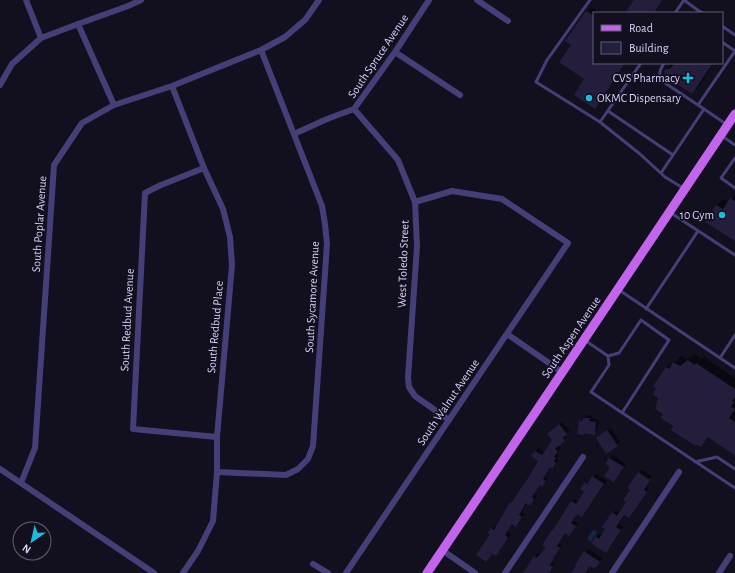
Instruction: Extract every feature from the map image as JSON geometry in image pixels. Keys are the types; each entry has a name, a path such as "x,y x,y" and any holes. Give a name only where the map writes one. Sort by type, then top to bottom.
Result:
{"main road":[{"name":"South Aspen Avenue","path":"427,573 735,115"}],"street":[{"path":"26,0 42,38"},
{"path":"0,85 12,64 42,38 127,3 141,0"},
{"name":"South Poplar Avenue","path":"21,483 35,448 54,165 82,123 114,105 172,86 261,50 285,37 305,20 319,0"},
{"name":"South Spruce Avenue","path":"294,134 354,109 395,52 429,0"},
{"path":"477,0 508,21"},
{"path":"78,24 114,105"},
{"name":"South Sycamore Avenue","path":"217,472 286,475 298,469 308,459 313,446 327,244 325,224 322,206 261,50"},
{"path":"395,52 460,95"},
{"name":"South Redbud Place","path":"172,86 204,168 222,209 230,237 232,265 217,437 217,472 213,521 198,551 183,573"},
{"name":"West Toledo Street","path":"354,109 398,160 415,202 417,246 408,378 409,387 416,396 449,420"},
{"name":"South Redbud Avenue","path":"204,168 145,193 133,429 217,437"},
{"name":"South Walnut Avenue","path":"346,573 568,243 502,199 452,191 415,202"},
{"path":"507,334 562,372"},
{"path":"505,573 583,457"},
{"path":"0,469 154,573"},
{"path":"612,573 679,472"},
{"path":"442,550 475,573"},
{"path":"719,573 730,556"},
{"path":"313,564 328,573"}],"lane":[{"path":"590,0 547,60 536,82 600,122 661,173 685,189"},
{"path":"676,12 684,0 700,12"},
{"path":"723,27 735,35"},
{"path":"698,105 735,51 723,43"},
{"path":"600,122 640,64"},
{"path":"663,64 660,69 659,75 662,81 728,125"},
{"path":"661,173 704,109"},
{"path":"608,111 673,155"},
{"path":"721,135 735,146"},
{"path":"735,158 734,163 721,178 735,188"},
{"path":"670,212 735,256"},
{"path":"646,308 698,231"},
{"path":"618,289 735,368"},
{"path":"584,340 608,356 619,353 641,320 669,340 622,413"},
{"path":"720,358 735,335"},
{"path":"608,356 609,365 591,392 735,488"},
{"path":"694,462 717,457 735,469"}],"water":[{"path":"593,530 597,533 590,542 588,537"}],"building":[{"path":"634,0 662,0 655,12 626,12"},
{"path":"586,11 593,15 593,64 624,64 595,109 574,95 584,79 559,62 571,45 565,41"},
{"name":"CVS Pharmacy","path":"673,64 712,64 692,94 673,81 671,74 665,76 664,70 671,68"},
{"name":"10 Gym","path":"730,198 735,201 735,241 705,222 716,205 723,209"},
{"path":"688,360 695,365 696,363 735,389 735,397 732,401 734,402 731,407 735,409 729,418 735,422 735,456 708,437 701,447 694,445 671,430 673,426 661,418 663,414 655,409 658,398 653,395 656,388 653,386 666,367 669,369 673,362 680,366"},
{"path":"583,418 590,418 589,421 596,422 595,435 585,433 584,435 577,434 579,420 582,421"},
{"path":"559,424 567,434 563,438 565,441 555,449 558,451 554,457 556,458 554,461 556,463 552,469 550,467 543,479 546,481 542,487 540,485 532,497 534,499 530,506 526,503 519,515 522,517 516,527 512,524 505,535 508,538 496,556 492,554 486,562 476,555 490,534 487,533 491,528 494,530 510,502 511,503 538,461 531,456 535,451 542,455 552,440 547,434"},
{"path":"607,430 618,446 606,454 596,438"},
{"path":"609,458 624,467 614,482 604,476 610,467 605,464"},
{"path":"638,472 650,480 644,490 647,492 629,518 624,515 616,527 621,530 606,553 591,543 596,536 599,539 605,529 602,527 612,512 617,516 626,502 623,500 630,490 627,488"},
{"path":"592,476 604,484 582,517 577,514 571,523 576,526 569,536 565,533 557,546 560,548 550,565 553,567 549,573 523,573 534,556 537,558 546,547 542,545 571,501 576,504 584,492 580,489 585,482 587,484"},
{"path":"584,551 600,562 594,569 590,566 585,573 571,573 576,566 575,565"}],"place":[{"name":"CVS Pharmacy","path":"688,78"},
{"name":"OKMC Dispensary","path":"589,98"},
{"name":"10 Gym","path":"722,215"}]}
